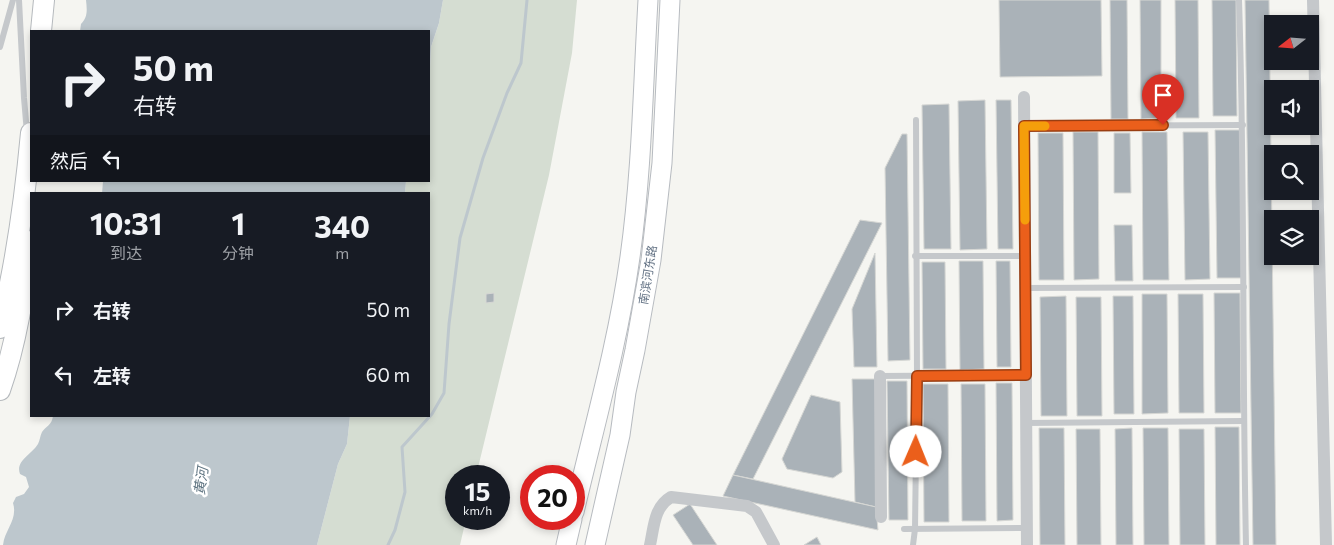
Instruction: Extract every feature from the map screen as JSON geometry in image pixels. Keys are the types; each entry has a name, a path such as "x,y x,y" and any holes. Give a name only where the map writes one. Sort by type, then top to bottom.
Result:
{"main road":[{"path":"41,30 44,0"},
{"name":"南滨河东路","path":"585,465 614,346 630,258 640,163 648,0"},
{"name":"南滨河东路","path":"595,545 620,435 626,392 636,350 651,260 662,163 670,0"},
{"path":"0,328 18,236 30,144"},
{"path":"29,154 30,174"},
{"path":"0,390 6,374 23,298 30,248"},
{"path":"585,487 606,493"},
{"path":"566,545 569,530"}],"street":[{"path":"1313,0 1326,545"},
{"path":"1024,97 1027,545"},
{"path":"880,376 881,517"},
{"path":"650,545 662,502 671,497 747,506 756,512 774,545"}],"lane":[{"path":"0,47 13,0"},
{"path":"19,0 29,154"},
{"path":"1239,0 1243,125 1243,421 1246,545"},
{"path":"913,545 915,529 917,376 915,256 916,120"},
{"path":"1024,126 1243,125"},
{"path":"915,256 1025,256"},
{"path":"1025,288 1244,287"},
{"path":"880,376 1026,375"},
{"path":"1026,422 1243,421"},
{"path":"904,529 1027,528"}],"shaded area":[{"path":"443,0 577,0 572,53 549,175 479,465 445,465 445,530 463,530 460,545 317,545 338,464 347,444 350,417 430,417 430,192 405,192 406,182 430,182 431,47 439,23"}],"water":[{"path":"86,0 443,0 439,23 431,47 430,68 430,30 80,30 86,13"},
{"path":"103,182 406,182 405,192 102,192"},
{"name":"黄河","path":"53,417 350,417 347,444 338,464 317,545 3,545 13,520 13,503 16,497 24,494 29,487 26,477 20,474 20,465 38,444 42,432"}],"building":[{"path":"999,0 1101,0 1102,76 1000,77"},
{"path":"1110,0 1127,0 1128,119 1111,119"},
{"path":"1140,0 1161,0 1161,118 1141,119"},
{"path":"1175,0 1198,0 1199,118 1176,118"},
{"path":"1212,0 1236,0 1237,116 1213,116"},
{"path":"1245,0 1269,0 1269,15 1264,15 1264,70 1270,70 1270,80 1264,80 1264,135 1271,135 1271,145 1264,145 1264,200 1272,200 1272,210 1264,210 1264,265 1272,265 1276,545 1253,545"},
{"path":"985,100 987,249 960,250 958,101"},
{"path":"996,100 1011,100 1013,249 998,249"},
{"path":"949,104 951,249 924,249 922,105"},
{"path":"1215,130 1240,130 1242,278 1217,278"},
{"path":"1073,132 1098,132 1099,279 1074,280"},
{"path":"1142,132 1167,132 1169,280 1143,280"},
{"path":"1183,132 1208,132 1210,279 1185,280"},
{"path":"1038,133 1063,133 1064,280 1039,280"},
{"path":"1114,133 1130,133 1131,193 1114,193"},
{"path":"902,134 907,134 910,360 888,361 885,168"},
{"path":"860,220 882,223 753,479 733,475"},
{"path":"1114,225 1132,225 1133,281 1115,281"},
{"path":"875,253 877,367 854,367 852,309"},
{"path":"959,261 983,261 984,369 960,370"},
{"path":"996,261 1010,261 1011,367 997,367"},
{"path":"922,262 945,262 946,369 923,369"},
{"path":"494,293 494,302 486,303 486,294"},
{"path":"1214,293 1240,293 1241,413 1215,413"},
{"path":"1142,294 1167,294 1168,413 1142,414"},
{"path":"1178,294 1203,294 1204,413 1179,413"},
{"path":"1066,296 1067,416 1041,416 1040,297"},
{"path":"1113,296 1133,296 1134,414 1114,414"},
{"path":"1076,297 1101,297 1102,416 1077,416"},
{"path":"852,379 876,379 876,507 855,502"},
{"path":"887,381 907,381 908,520 889,520"},
{"path":"996,383 1012,383 1013,520 997,521"},
{"path":"923,384 948,384 949,522 924,522"},
{"path":"961,384 985,384 986,521 962,521"},
{"path":"811,395 840,402 842,472 833,478 787,469 782,459"},
{"path":"1215,427 1239,427 1240,545 1216,545"},
{"path":"1039,428 1064,428 1065,545 1040,545"},
{"path":"1132,428 1133,545 1116,545 1115,429"},
{"path":"1143,428 1168,428 1169,545 1144,545"},
{"path":"1076,429 1100,429 1101,545 1077,545"},
{"path":"1179,429 1204,429 1205,545 1180,545"},
{"path":"733,475 876,507 878,530 723,496"},
{"path":"690,504 717,545 693,545 673,515"},
{"path":"817,537 821,545 804,545"}],"waterway":[{"path":"430,416 444,393 449,324 460,238 483,158 507,93 521,63 527,0"},
{"path":"388,545 395,530 405,492 402,447 429,417"}],"slow traffic":[{"path":"1025,220 1024,126 1045,126"}],"route":[{"path":"916,452 917,376 1026,375 1024,126 1163,125"}]}
